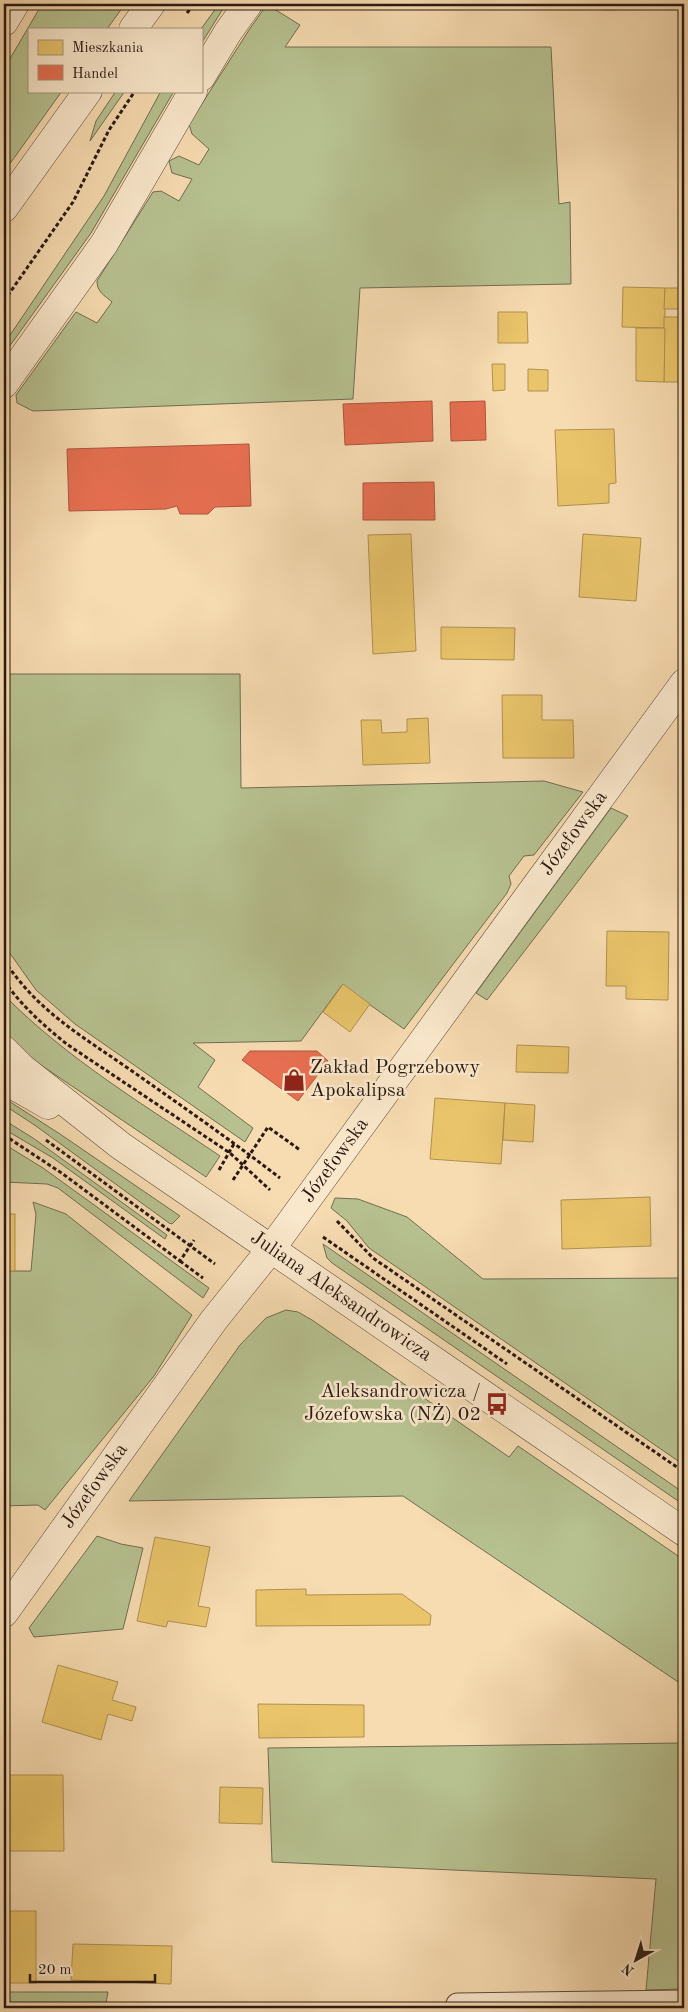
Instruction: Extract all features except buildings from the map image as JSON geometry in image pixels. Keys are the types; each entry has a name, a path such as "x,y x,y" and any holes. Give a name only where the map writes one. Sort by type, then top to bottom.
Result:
{"street":[{"path":"4,22 15,4"},
{"path":"134,28 151,4"},
{"path":"202,75 228,32 248,4"},
{"path":"4,208 87,92"},
{"path":"4,384 104,244 192,92"},
{"name":"Józefowska","path":"4,1613 214,1320 271,1249 684,684"},
{"name":"Juliana Aleksandrowicza","path":"4,1050 22,1068 121,1146 684,1532"},
{"name":"Juliana Aleksandrowicza","path":"4,1080 121,1146"}],"lane":[{"path":"457,2004 684,2001"}],"path":[{"path":"4,301 73,202 109,130 134,92"},
{"path":"4,960 40,1005 98,1048 235,1142 302,1207 323,1237 510,1365"},
{"path":"4,981 15,996 47,1029 68,1045 230,1153 302,1207 336,1220 373,1258 684,1472"},
{"path":"42,1137 242,1285"}],"green space":[{"path":"42,4 125,4 108,28 28,28 28,92 61,92 4,172 4,69"},
{"path":"219,4 226,4 202,42 202,28"},
{"path":"271,7 300,25 285,47 551,47 559,204 570,202 571,284 360,288 353,399 33,411 17,403 16,395 76,312 97,323 112,302 100,291 97,281 153,192 161,191 179,201 192,179 172,173 169,161 179,156 199,165 209,149 192,134 189,124 263,10"},
{"path":"115,92 124,92 90,141 96,121"},
{"path":"160,92 173,92 91,233 4,354 4,344 104,196"},
{"path":"4,674 240,674 241,788 544,781 583,792 534,855 524,856 509,876 511,884 507,893 404,1029 342,985 301,1041 193,1043 215,1060 198,1087 253,1128 245,1142 75,1024 36,990 4,945"},
{"path":"611,808 628,816 487,1000 476,993"},
{"path":"4,995 28,1018 81,1061 220,1156 206,1177 32,1059 4,1032"},
{"path":"4,1098 180,1216 172,1224 169,1223 36,1126 4,1105"},
{"path":"4,1120 33,1138 167,1235 165,1239 53,1158 4,1129"},
{"path":"4,1144 43,1168 209,1288 203,1298 58,1188 47,1184 4,1182"},
{"path":"335,1198 358,1199 407,1217 483,1279 684,1278 684,1465 369,1248 347,1221 331,1208"},
{"path":"33,1202 66,1214 192,1315 154,1376 45,1510 38,1505 4,1506 4,1271 31,1271 36,1214"},
{"path":"323,1244 684,1493 684,1505 332,1263 327,1258"},
{"path":"286,1310 298,1312 312,1320 509,1457 518,1446 684,1560 684,1686 403,1496 129,1501 240,1345 266,1318"},
{"path":"97,1536 121,1544 143,1548 123,1629 34,1637 29,1628"},
{"path":"684,1743 684,1989 646,1990 656,1879 272,1862 268,1748"},
{"path":"4,1992 108,1992 105,2008 4,2008"}],"place":[{"name":"Zakład Pogrzebowy Apokalipsa","path":"294,1080"},
{"name":"Aleksandrowicza / Józefowska (NŻ) 02","path":"497,1404"}]}
